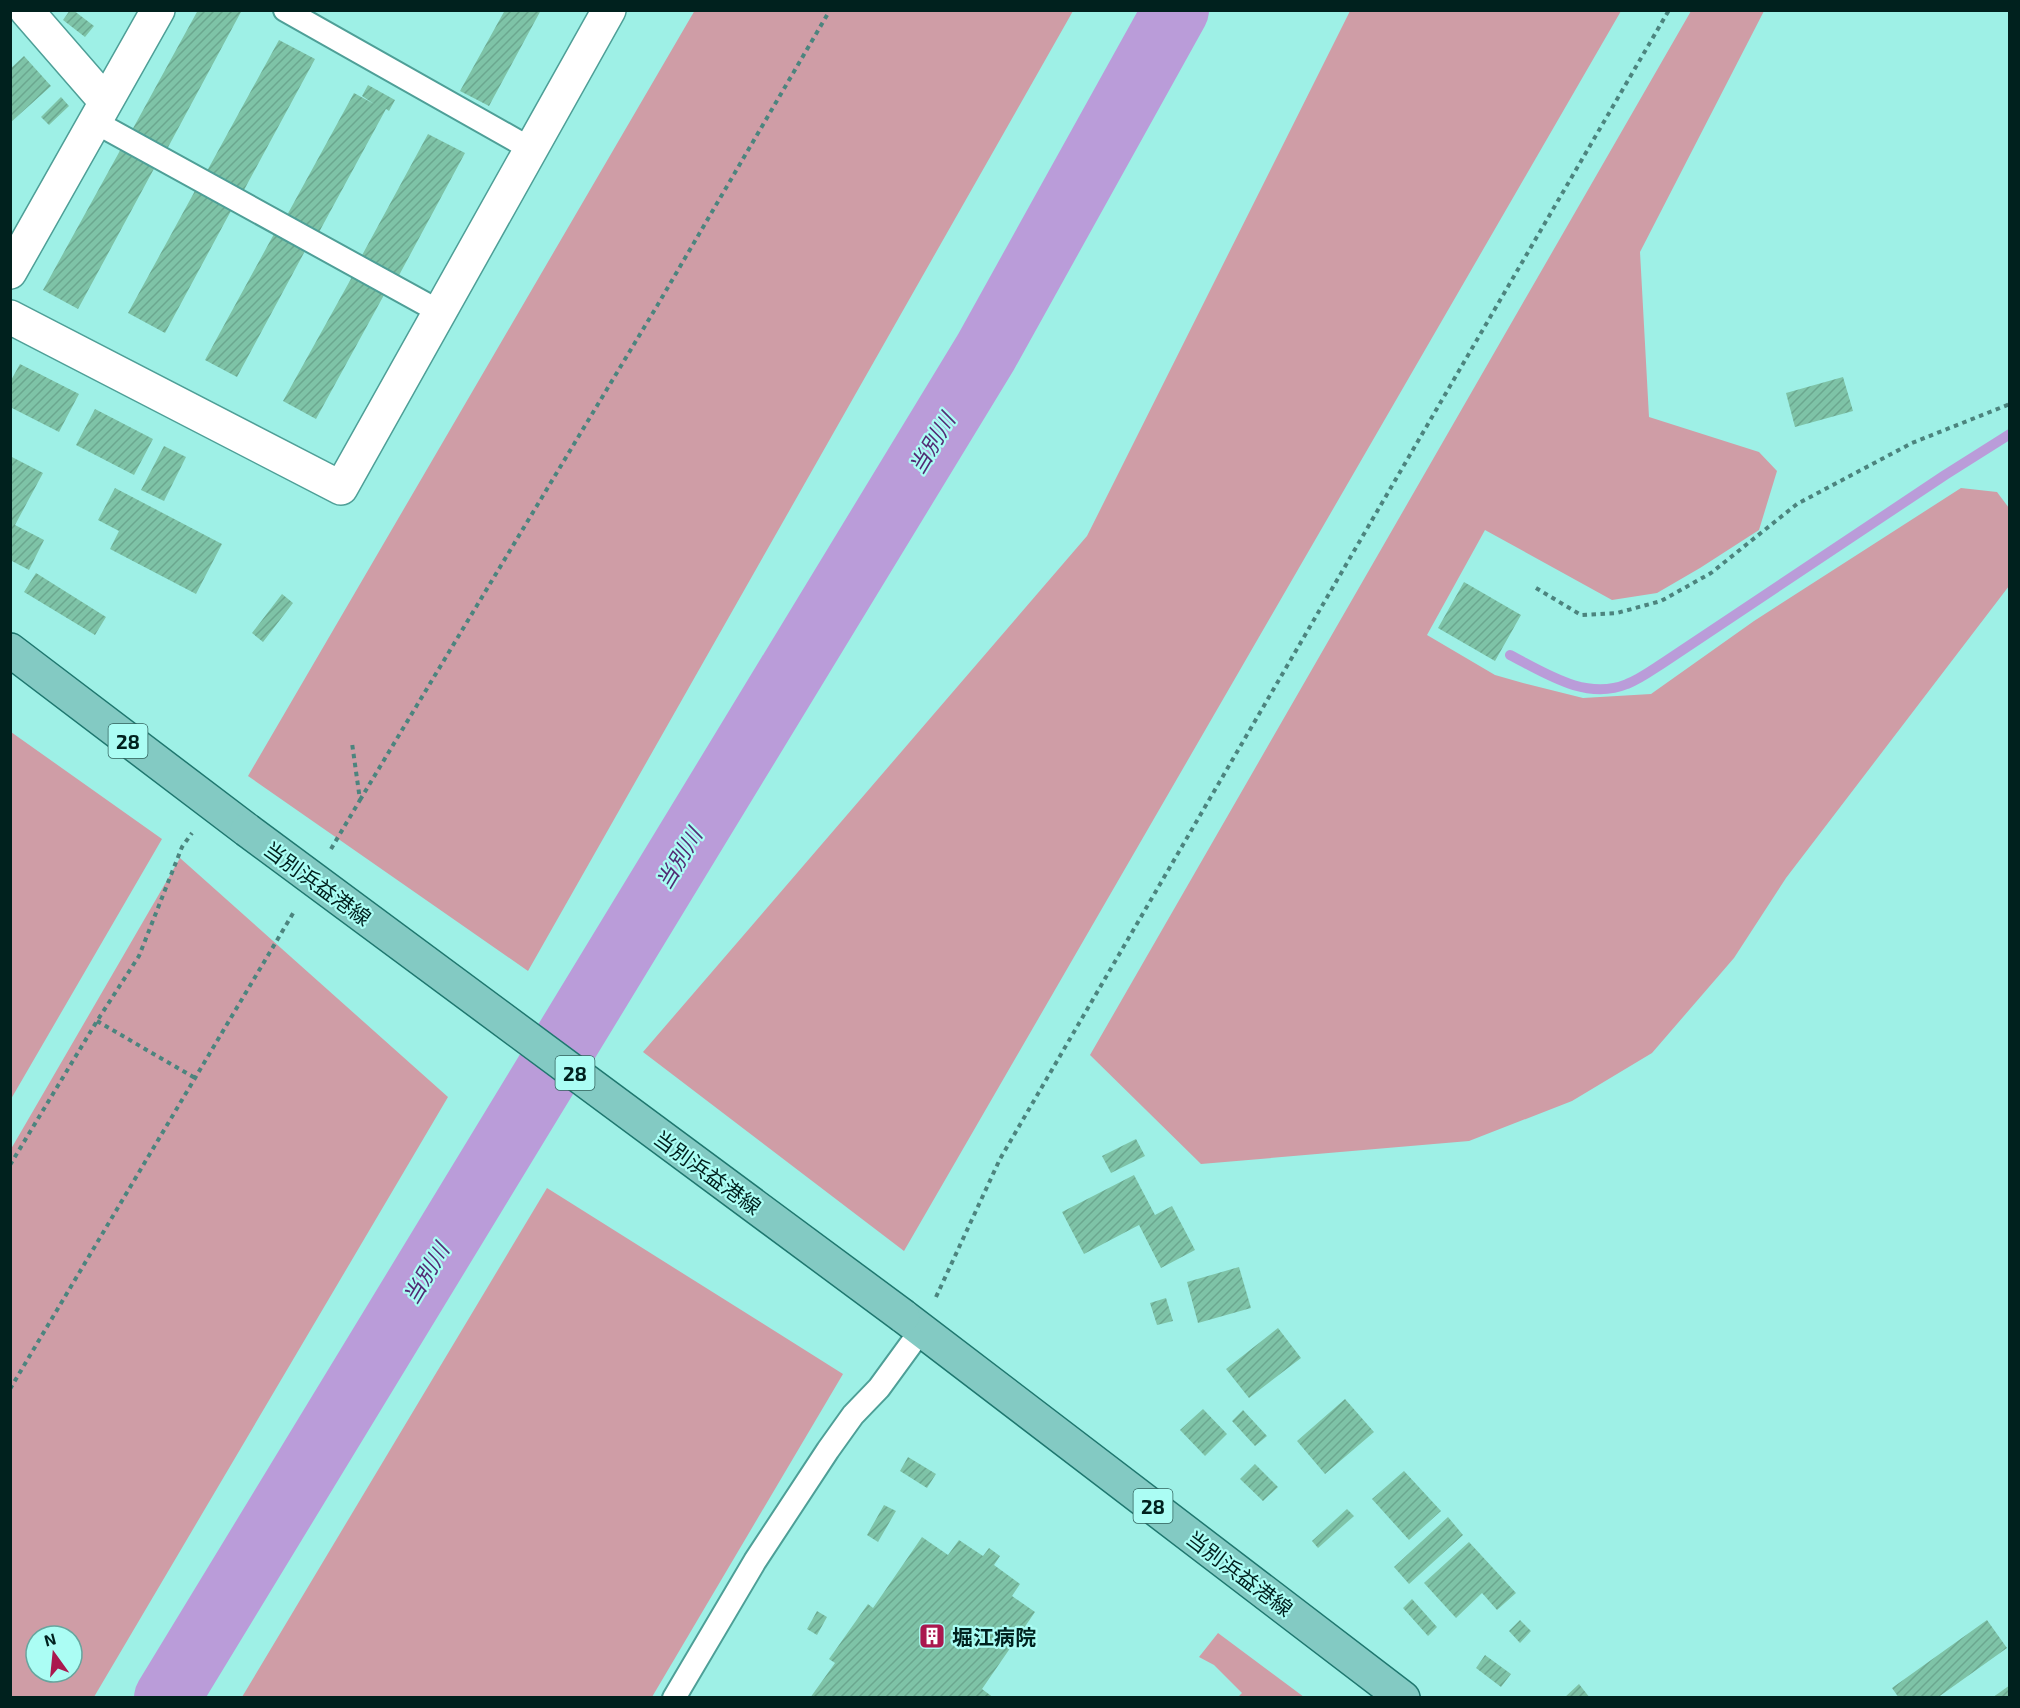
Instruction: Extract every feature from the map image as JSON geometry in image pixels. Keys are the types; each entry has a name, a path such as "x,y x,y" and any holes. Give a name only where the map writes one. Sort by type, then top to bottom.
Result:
{"main road":[{"name":"当別浜益港線","path":"10,650 214,806 912,1322 1403,1698"}],"street":[{"path":"26,10 101,112"},
{"path":"10,272 158,10"},
{"path":"10,317 341,488 609,10"}],"lane":[{"path":"285,10 531,149"},
{"path":"101,112 440,312"},
{"path":"674,1698 755,1561 828,1450 853,1415 879,1388 912,1322"}],"path":[{"path":"331,850 657,306 830,10"},
{"path":"912,1322 1000,1159 1669,10"},
{"path":"1536,588 1581,615 1617,613 1660,601 1711,573 1797,504 1912,443 2010,404"},
{"path":"352,743 360,800"},
{"path":"10,1165 97,1021 140,956 182,846 214,806"},
{"path":"10,1389 296,909"},
{"path":"97,1021 195,1078"}],"shaded area":[{"path":"695,10 1073,11 528,971 248,776"},
{"path":"1350,11 1621,11 904,1251 643,1052 1087,536"},
{"path":"1691,11 1764,11 1640,252 1649,417 1759,452 1777,471 1759,530 1657,593 1612,600 1485,530 1427,635 1495,675 1523,683 1583,698 1651,694 1754,621 1961,488 1997,492 2009,508 2009,586 1786,878 1734,958 1652,1053 1572,1101 1469,1141 1201,1164 1090,1055"},
{"path":"11,732 162,839 11,1099"},
{"path":"180,858 448,1097 94,1697 11,1697 11,1149"},
{"path":"547,1188 843,1374 652,1697 242,1697"},
{"path":"1218,1633 1304,1697 1238,1697 1242,1693 1214,1665 1199,1657"}],"building":[{"path":"70,10 94,26 85,37 63,20"},
{"path":"198,10 242,10 166,151 131,132"},
{"path":"505,10 541,10 489,106 460,91"},
{"path":"279,40 315,59 244,190 207,171"},
{"path":"24,56 51,86 10,123 10,69"},
{"path":"368,85 395,100 389,111 386,109 318,234 286,217 354,93 374,104 362,96"},
{"path":"61,97 69,106 49,125 41,117"},
{"path":"428,134 465,153 397,279 360,259"},
{"path":"122,147 156,165 78,309 43,290"},
{"path":"196,189 232,209 165,333 128,313"},
{"path":"274,234 305,251 237,377 205,360"},
{"path":"352,277 384,295 316,419 283,401"},
{"path":"20,364 79,394 59,432 10,407 10,382"},
{"path":"1843,377 1853,411 1795,427 1786,393"},
{"path":"95,409 153,439 134,475 76,445"},
{"path":"164,446 186,457 164,501 141,490"},
{"path":"10,456 43,473 15,525 44,540 29,570 10,560"},
{"path":"115,488 222,544 196,594 110,549 119,531 98,520"},
{"path":"36,573 106,617 95,635 24,592"},
{"path":"1464,582 1521,615 1495,661 1438,628"},
{"path":"282,594 293,603 263,642 252,633"},
{"path":"1136,1139 1145,1156 1111,1173 1102,1156"},
{"path":"1134,1175 1155,1215 1172,1206 1195,1250 1161,1268 1139,1225 1084,1254 1062,1212"},
{"path":"1239,1267 1251,1308 1198,1323 1187,1282"},
{"path":"1166,1298 1173,1321 1157,1325 1150,1303"},
{"path":"1278,1328 1301,1358 1249,1398 1226,1369"},
{"path":"1345,1399 1374,1432 1325,1474 1297,1441"},
{"path":"1203,1409 1227,1434 1205,1456 1180,1430"},
{"path":"1243,1410 1267,1436 1255,1446 1232,1421"},
{"path":"908,1457 936,1474 927,1488 900,1471"},
{"path":"1255,1464 1278,1487 1263,1501 1240,1479"},
{"path":"1404,1471 1441,1511 1409,1540 1372,1499"},
{"path":"884,1505 896,1511 878,1542 867,1535"},
{"path":"1347,1509 1354,1516 1318,1548 1312,1541"},
{"path":"1448,1517 1463,1535 1409,1584 1394,1567"},
{"name":"堀江病院","path":"922,1537 948,1555 959,1540 983,1556 989,1548 1000,1556 994,1565 1020,1584 1012,1596 1035,1612 982,1689 994,1698 810,1698 835,1663 829,1659 868,1604 873,1608"},
{"path":"1469,1542 1516,1593 1497,1610 1482,1593 1456,1618 1424,1583"},
{"path":"1412,1599 1437,1627 1428,1636 1403,1608"},
{"path":"817,1611 827,1617 817,1635 807,1629"},
{"path":"1520,1620 1531,1631 1520,1643 1509,1631"},
{"path":"1987,1620 2007,1648 1937,1698 1899,1698 1892,1688"},
{"path":"1485,1655 1511,1674 1501,1687 1476,1668"},
{"path":"1579,1684 1590,1698 1564,1698"},
{"path":"2010,1685 2010,1698 1992,1698"}],"waterway":[{"name":"当別川","path":"167,1698 986,352 1176,10"},
{"path":"1510,655 1552,677 1581,687 1612,688 1632,682 2010,434"}],"place":[{"name":"堀江病院","path":"932,1636"}]}
